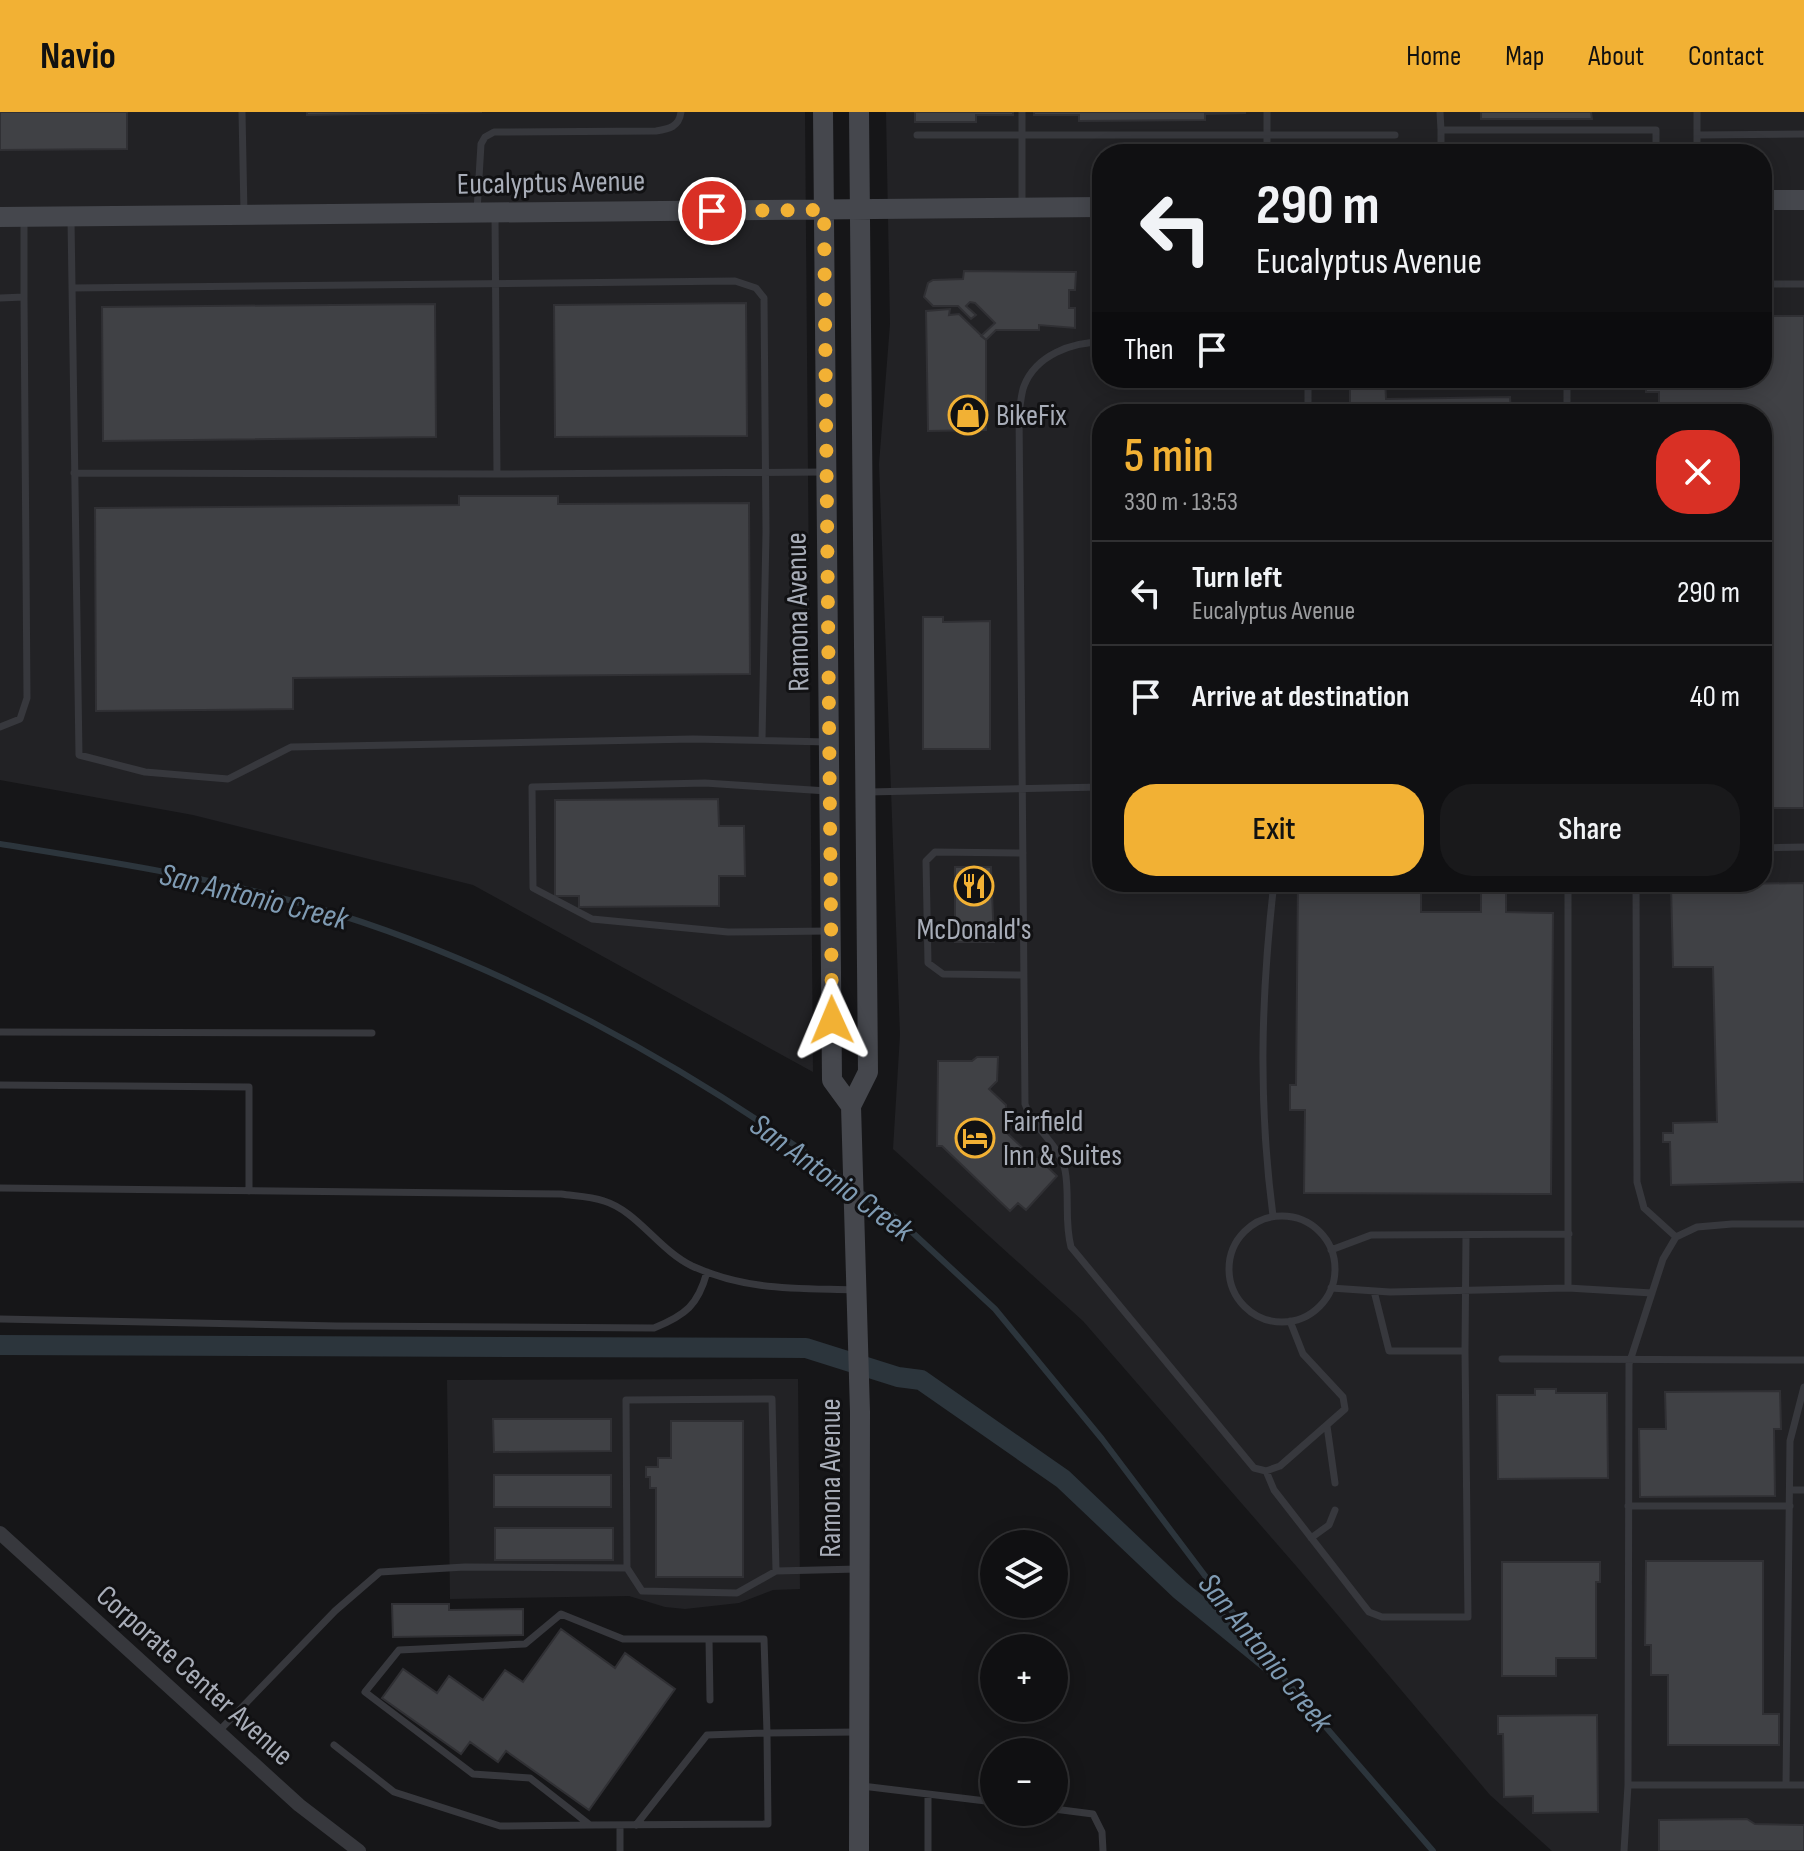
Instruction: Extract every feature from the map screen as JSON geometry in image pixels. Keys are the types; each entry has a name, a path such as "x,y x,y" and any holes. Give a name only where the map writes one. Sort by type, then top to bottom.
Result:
{"main road":[{"name":"Ramona Avenue","path":"823,112 832,1080 851,1106"},
{"name":"Ramona Avenue","path":"859,112 868,1072 851,1106 860,1412 859,1851"},
{"path":"1772,200 1804,200"},
{"name":"Eucalyptus Avenue","path":"0,217 1092,207"},
{"path":"829,791 865,792"}],"street":[{"name":"Corporate Center Avenue","path":"0,1533 299,1805 359,1851"}],"lane":[{"path":"242,112 244,215"},
{"path":"497,474 495,284 481,144 485,137 494,132 669,129 676,125 681,112"},
{"path":"1022,112 1022,208"},
{"path":"1267,112 1267,144"},
{"path":"1440,112 1441,144"},
{"path":"1697,112 1697,144"},
{"path":"1441,130 1656,130 1656,144"},
{"path":"1697,135 1804,134"},
{"path":"917,135 1395,135"},
{"path":"0,727 20,719 27,698 24,217"},
{"path":"71,217 79,755 145,772 228,779 291,747 678,740 828,742"},
{"path":"72,288 735,281 756,288 764,298 762,740"},
{"path":"1772,284 1804,284"},
{"path":"0,298 24,297"},
{"path":"1092,342 1059,350 1040,364 1024,385 1019,411 1025,1104 1031,1120 1058,1151 1065,1170 1067,1232 1071,1247 1254,1468 1266,1471 1280,1466 1345,1409 1343,1397 1303,1354 1290,1321"},
{"path":"74,473 825,472"},
{"path":"829,791 705,783 532,787 533,888 592,919 728,932 831,931"},
{"path":"865,792 1092,787"},
{"path":"1772,848 1804,847"},
{"path":"1023,853 935,852 926,861 928,963 943,974 1024,975"},
{"path":"1273,892 1262,1020 1264,1149 1273,1216"},
{"path":"1568,892 1568,1288"},
{"path":"1636,892 1637,1182 1644,1208 1676,1237"},
{"path":"0,1032 372,1033"},
{"path":"0,1085 249,1087 249,1191"},
{"path":"0,1188 561,1194 605,1201 638,1222 663,1248 690,1265 733,1282 774,1288 858,1290"},
{"path":"1273,1216 1294,1217 1313,1225 1331,1250 1334,1281 1325,1300 1310,1314 1290,1321 1269,1321 1250,1312 1236,1296 1229,1277 1230,1256 1238,1237 1254,1223 1273,1216"},
{"path":"1624,1851 1628,1785 1630,1360 1663,1259 1676,1237 1697,1227 1804,1224"},
{"path":"1331,1250 1371,1235 1569,1234"},
{"path":"1266,1471 1274,1490 1369,1612 1382,1617 1468,1617 1466,1235"},
{"path":"0,1319 654,1328 675,1319 700,1296 707,1272"},
{"path":"1331,1288 1374,1291 1568,1288 1652,1293"},
{"path":"1374,1291 1389,1351 1465,1351"},
{"path":"1502,1359 1804,1360"},
{"path":"1786,1785 1790,1441 1804,1387"},
{"path":"776,1571 772,1399 626,1400 627,1568 642,1591 737,1593 776,1571 860,1569"},
{"path":"1327,1426 1335,1483"},
{"path":"1790,1490 1804,1490"},
{"path":"1628,1506 1790,1506"},
{"path":"1311,1538 1329,1525 1335,1510"},
{"path":"219,1731 335,1611 380,1572 465,1567 627,1568"},
{"path":"334,1745 394,1792 500,1826 768,1824 764,1639 623,1639 561,1614 525,1644 399,1650 365,1692 473,1774 530,1778 590,1825"},
{"path":"709,1639 710,1700"},
{"path":"636,1825 707,1735 860,1732"},
{"path":"1628,1785 1804,1785"},
{"path":"860,1786 980,1800"},
{"path":"928,1794 928,1851"},
{"path":"1068,1811 1093,1814 1102,1832 1103,1851"},
{"path":"620,1825 620,1851"}],"shaded area":[{"path":"0,112 805,112 813,1072 473,885 193,815 0,780"},
{"path":"886,112 1804,112 1804,1851 1552,1851 1490,1795 1083,1321 893,1149 900,1035 879,464 890,324"},
{"path":"798,1379 800,1589 773,1590 739,1603 685,1609 665,1607 629,1596 450,1599 447,1380"}],"building":[{"path":"0,112 127,112 127,149 0,150"},
{"path":"307,112 482,112 307,115"},
{"path":"915,112 1013,112 1013,115 976,115 976,122 915,122"},
{"path":"1034,112 1245,113 1205,114 1205,120 1079,121 1079,115 1034,115"},
{"path":"1481,112 1591,112 1592,119 1481,119"},
{"path":"964,271 1076,272 1075,290 1069,290 1069,308 1075,308 1075,328 1039,325 1039,330 996,330 986,340 981,336 995,323 975,303 970,302 966,306 976,315 971,319 958,306 933,306 924,297 928,283 933,280 963,279"},
{"path":"746,303 747,436 555,437 554,305"},
{"path":"435,304 436,437 103,441 102,307"},
{"path":"950,309 949,315 959,314 986,340 986,430 928,431 926,311"},
{"path":"1772,316 1804,316 1804,808 1772,808 1772,404 1659,404 1659,392 1646,392 1646,388 1772,388"},
{"path":"1350,388 1385,388 1386,399 1510,397 1510,404 1350,404"},
{"path":"459,496 558,496 558,504 749,503 750,674 293,678 293,709 96,711 95,508 459,505"},
{"path":"923,617 943,617 943,622 990,621 990,749 923,749"},
{"path":"718,799 719,826 744,826 745,876 719,876 719,906 579,907 579,896 555,896 555,800"},
{"path":"955,867 991,867 994,942 955,942"},
{"path":"1772,883 1804,883 1804,1182 1671,1185 1670,1142 1663,1142 1663,1133 1673,1133 1673,1123 1717,1122 1713,967 1673,967 1671,892 1772,892"},
{"path":"1298,892 1421,892 1421,912 1481,912 1481,892 1506,892 1506,912 1553,913 1551,1194 1304,1193 1305,1110 1290,1110 1290,1085 1296,1085"},
{"name":"Fairfield Inn & Suites","path":"977,1057 998,1057 997,1081 989,1089 1006,1105 1005,1131 1057,1176 1026,1210 1018,1203 1010,1211 942,1146 937,1146 938,1061 972,1061"},
{"path":"1535,1389 1556,1389 1556,1393 1607,1393 1608,1478 1498,1479 1497,1395 1535,1395"},
{"path":"1780,1391 1781,1429 1774,1429 1775,1496 1640,1497 1639,1429 1666,1429 1665,1392"},
{"path":"493,1419 611,1419 611,1451 494,1452"},
{"path":"671,1421 743,1421 743,1577 656,1577 656,1488 650,1488 646,1467 658,1467 658,1458 671,1458"},
{"path":"494,1475 611,1475 611,1507 494,1507"},
{"path":"495,1528 613,1528 613,1560 495,1560"},
{"path":"1646,1561 1763,1561 1763,1714 1779,1714 1779,1745 1668,1745 1668,1675 1651,1675 1651,1645 1645,1645"},
{"path":"1502,1562 1600,1562 1600,1582 1596,1582 1596,1658 1556,1658 1556,1676 1502,1676"},
{"path":"392,1604 449,1604 449,1610 523,1609 523,1635 393,1637"},
{"path":"561,1629 615,1668 625,1653 675,1689 589,1810 506,1751 498,1762 470,1742 461,1754 382,1698 403,1669 437,1693 449,1676 483,1700 505,1670 523,1682"},
{"path":"1597,1715 1598,1812 1533,1813 1533,1796 1504,1797 1503,1734 1498,1734 1498,1716"},
{"path":"1747,1819 1755,1824 1804,1825 1804,1851 1659,1851 1659,1820"}],"waterway":[{"name":"San Antonio Creek","path":"0,844 158,871 275,896 384,930 455,957 524,988 659,1059 787,1140 848,1183"},
{"name":"San Antonio Creek","path":"857,1190 900,1221 995,1309 1102,1439 1273,1666 1433,1851"},
{"path":"0,1345 806,1348 898,1377 921,1380 1063,1479 1180,1590 1273,1666"}],"place":[{"name":"BikeFix","path":"968,415"},
{"name":"McDonald's","path":"974,886"},
{"name":"Fairfield Inn & Suites","path":"975,1138"}],"route":[{"path":"712,211 824,210 832,1020"}]}
